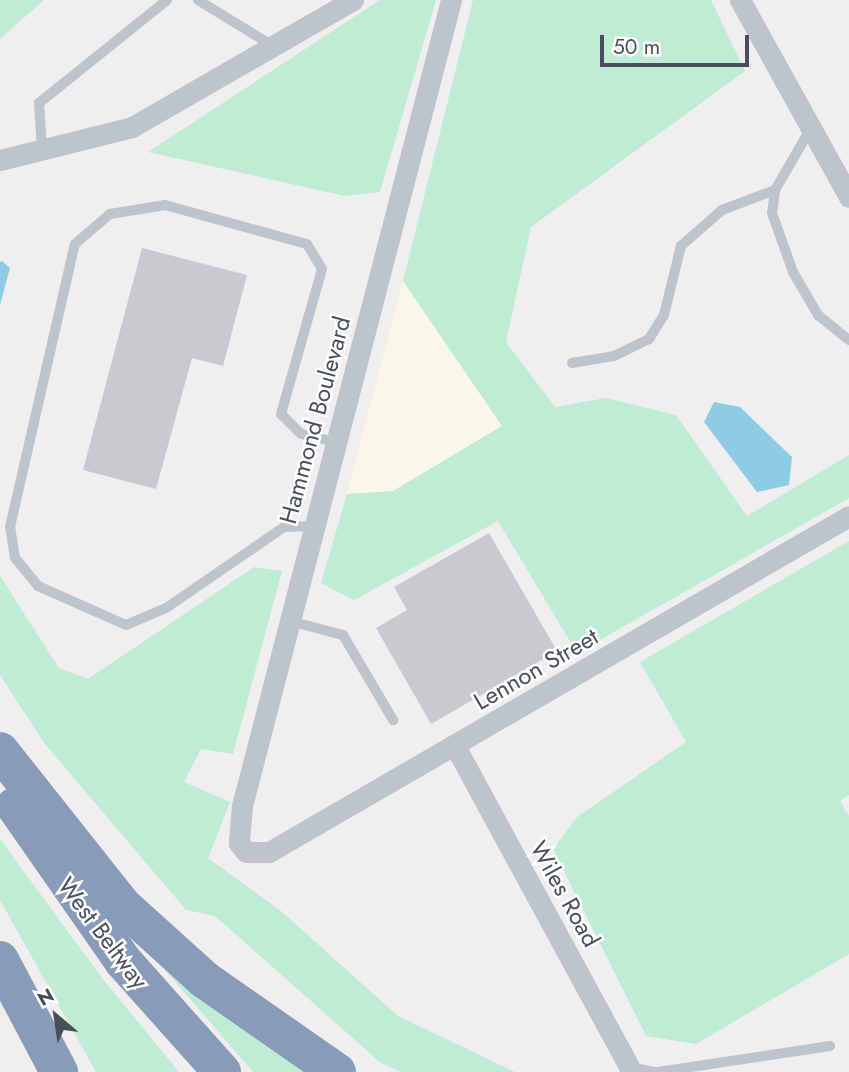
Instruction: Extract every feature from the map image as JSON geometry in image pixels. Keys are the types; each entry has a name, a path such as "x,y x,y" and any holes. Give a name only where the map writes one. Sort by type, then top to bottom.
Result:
{"highway":[{"path":"0,751 122,905 205,980 337,1072"},
{"name":"West Beltway","path":"0,782 123,961 222,1072"},
{"path":"0,960 60,1072"}],"street":[{"path":"0,160 132,127 354,0"},
{"name":"Hammond Boulevard","path":"246,852 237,830 452,0"},
{"path":"740,0 849,197"},
{"name":"Lennon Street","path":"246,852 269,852 849,516"},
{"name":"Wiles Road","path":"455,746 629,1067"}],"lane":[{"path":"41,149 39,103 167,0"},
{"path":"198,0 273,46"},
{"path":"811,128 775,190 772,213 793,272 818,315 849,340"},
{"path":"572,363 614,356 649,339 664,315 681,246 722,210 775,190"},
{"path":"315,526 284,527 166,608 126,625 38,586 15,558 10,527 75,244 110,214 166,205 307,244 322,269 281,414 301,433 337,442"},
{"path":"290,621 343,635 393,720"},
{"path":"629,1067 656,1072 830,1045"}],"shaded area":[{"path":"403,281 502,426 393,492 347,494"}],"green space":[{"path":"0,0 44,0 0,39"},
{"path":"380,0 436,0 380,192 345,196 148,152"},
{"path":"473,0 711,0 745,71 531,227 506,342 555,407 606,398 676,415 747,516 849,455 849,498 577,653 498,521 354,600 321,583 347,494 393,491 502,426 403,281"},
{"path":"849,541 849,795 840,801 849,816 849,954 696,1044 646,1036 553,849 577,817 686,742 640,662"},
{"path":"254,567 282,571 233,754 201,749 184,782 230,802 208,858 281,911 398,1016 515,1072 401,1072 381,1063 215,916 186,910 45,744 0,675 0,576 59,668 88,679"},
{"path":"0,839 102,978 179,1072 96,1072 0,900"},
{"path":"147,949 328,1072 253,1072"}],"water":[{"path":"0,262 10,268 0,305"},
{"path":"714,402 740,407 792,457 789,485 757,492 704,422"}],"building":[{"path":"142,248 247,275 223,366 192,358 156,489 83,470"},
{"path":"489,533 557,651 431,724 376,628 407,610 394,587"}]}
